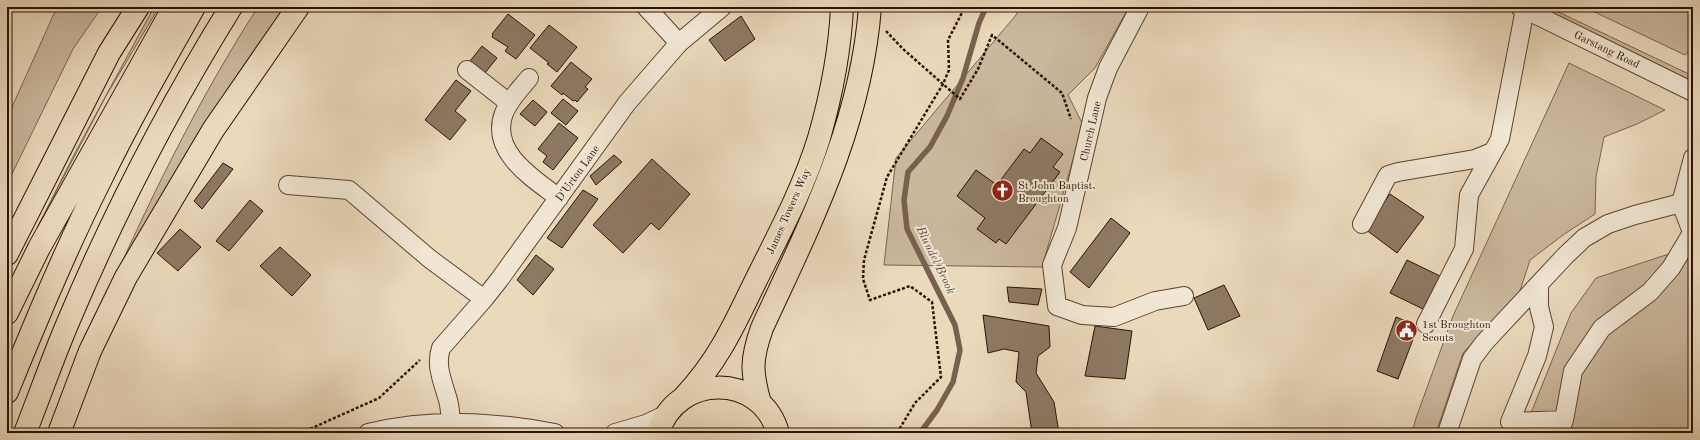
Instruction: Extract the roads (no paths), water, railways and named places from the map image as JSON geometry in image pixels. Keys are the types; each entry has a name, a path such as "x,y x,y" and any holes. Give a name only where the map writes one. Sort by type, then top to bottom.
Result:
{"main road":[{"path":"7,254 109,53 138,7"},
{"path":"7,313 46,235 174,7"},
{"path":"7,392 43,302 98,184 146,91 194,7"},
{"path":"25,433 69,321 130,186 174,104 231,7"},
{"path":"59,433 90,351 126,277 213,130 298,7"},
{"name":"James Towers Way","path":"685,396 709,369 723,347 778,235 803,179 818,139 829,101 842,7"},
{"path":"760,403 753,373 756,344 818,205 851,116 862,70 870,7"},
{"path":"662,424 674,404 685,396 704,388 724,387 743,392 760,403 769,414 778,433"}],"street":[{"path":"646,7 679,43"},
{"name":"D'Urton Lane","path":"451,422 448,403 438,366 438,357 441,348 484,299 560,198 627,103 679,43 722,7"},
{"name":"Church Lane","path":"1140,7 1108,68 1097,98 1067,228 1052,265 1057,306 1082,315 1114,317 1155,301 1184,296"},
{"path":"1426,324 1464,249 1469,195 1500,139 1523,8"},
{"name":"Garstang Road","path":"1523,8 1693,92"},
{"path":"467,70 509,103"},
{"path":"529,78 509,103 503,114 501,134 508,153 523,170 560,198"},
{"path":"1362,224 1388,176 1398,172 1475,159 1492,152"},
{"path":"1539,285 1539,307 1544,327 1537,356 1507,427 1562,427 1572,371 1602,328 1650,292 1671,268 1692,234 1681,203 1693,158"},
{"path":"288,185 349,190 430,259 484,299"},
{"path":"1447,433 1472,359 1484,343 1565,256 1584,238 1608,224 1681,203"},
{"path":"368,433 406,426 451,422 494,424 555,433"},
{"path":"615,433 646,424 662,424"}],"waterway":[{"name":"Blundel Brook","path":"920,433 937,410 953,382 960,350 955,325 907,229 904,200 908,172 930,147 947,116 963,78 979,23 986,7"}],"place":[{"name":"St John Baptist, Broughton","path":"1003,191"},
{"name":"1st Broughton Scouts","path":"1407,330"}]}
